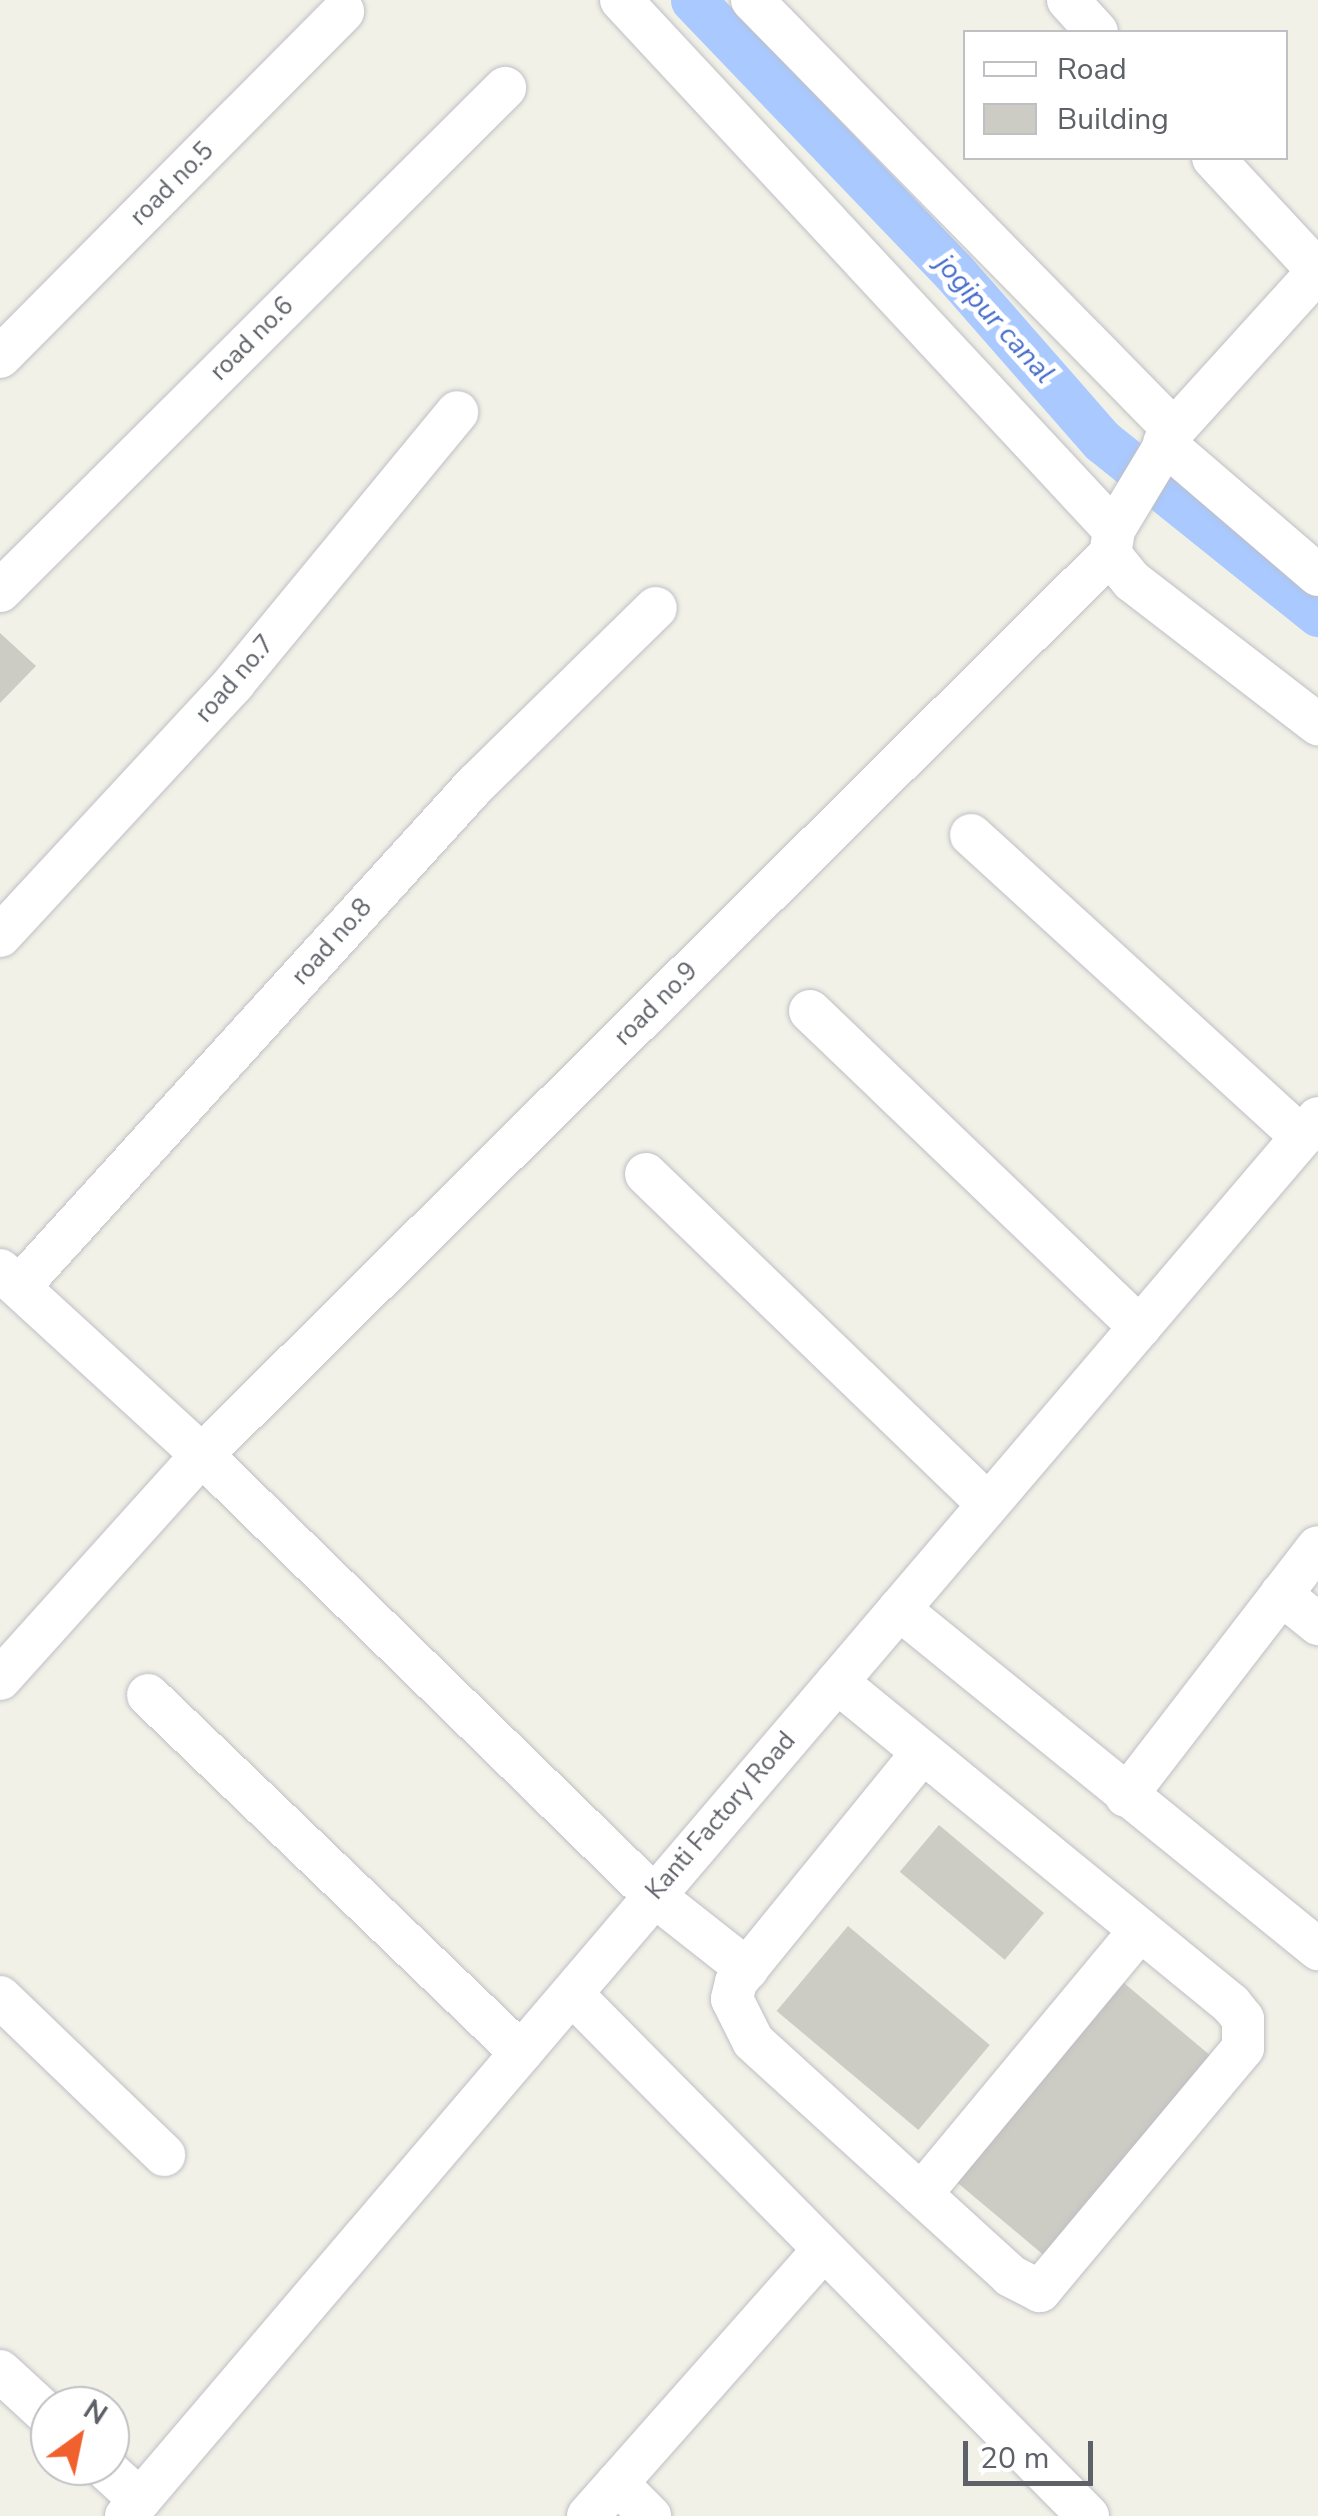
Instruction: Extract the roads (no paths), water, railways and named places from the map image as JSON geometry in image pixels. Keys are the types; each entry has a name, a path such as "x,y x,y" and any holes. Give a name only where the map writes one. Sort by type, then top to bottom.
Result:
{"street":[{"path":"621,0 1116,532 1132,581 1318,724"},
{"path":"752,0 1166,445 1318,575"},
{"path":"1068,0 1095,30"},
{"name":"road no.5","path":"0,357 343,11"},
{"name":"road no.6","path":"0,591 505,88"},
{"path":"1116,532 1166,445 1318,271 1214,160"},
{"name":"road no.7","path":"0,936 234,684 457,412"},
{"name":"road no.9","path":"0,1679 202,1455 1116,532"},
{"name":"road no.8","path":"9,1279 475,785 656,608"},
{"path":"971,835 1310,1128"},
{"path":"810,1012 1140,1327"},
{"name":"Kanti Factory Road","path":"133,2508 1310,1128"},
{"path":"646,1174 988,1504"},
{"path":"9,1279 202,1455 653,1895 747,1969"},
{"path":"1126,1796 1318,1547"},
{"path":"1282,1594 1318,1624"},
{"path":"900,1609 1318,1949"},
{"path":"837,1682 923,1752 1140,1930 1231,2004 1243,2019 1243,2048 1053,2283 1040,2291 1026,2287 753,2041 732,1999 747,1969 923,1752"},
{"path":"148,1695 521,2053"},
{"path":"921,2194 1140,1930"},
{"path":"572,1994 1088,2516"},
{"path":"0,1997 164,2155"},
{"path":"588,2516 823,2250"},
{"path":"0,2371 30,2399"},
{"path":"617,2483 650,2516"},
{"path":"117,2486 133,2508"}],"waterway":[{"name":"jogipur canal","path":"693,0 953,271 1102,441 1318,614"}]}
